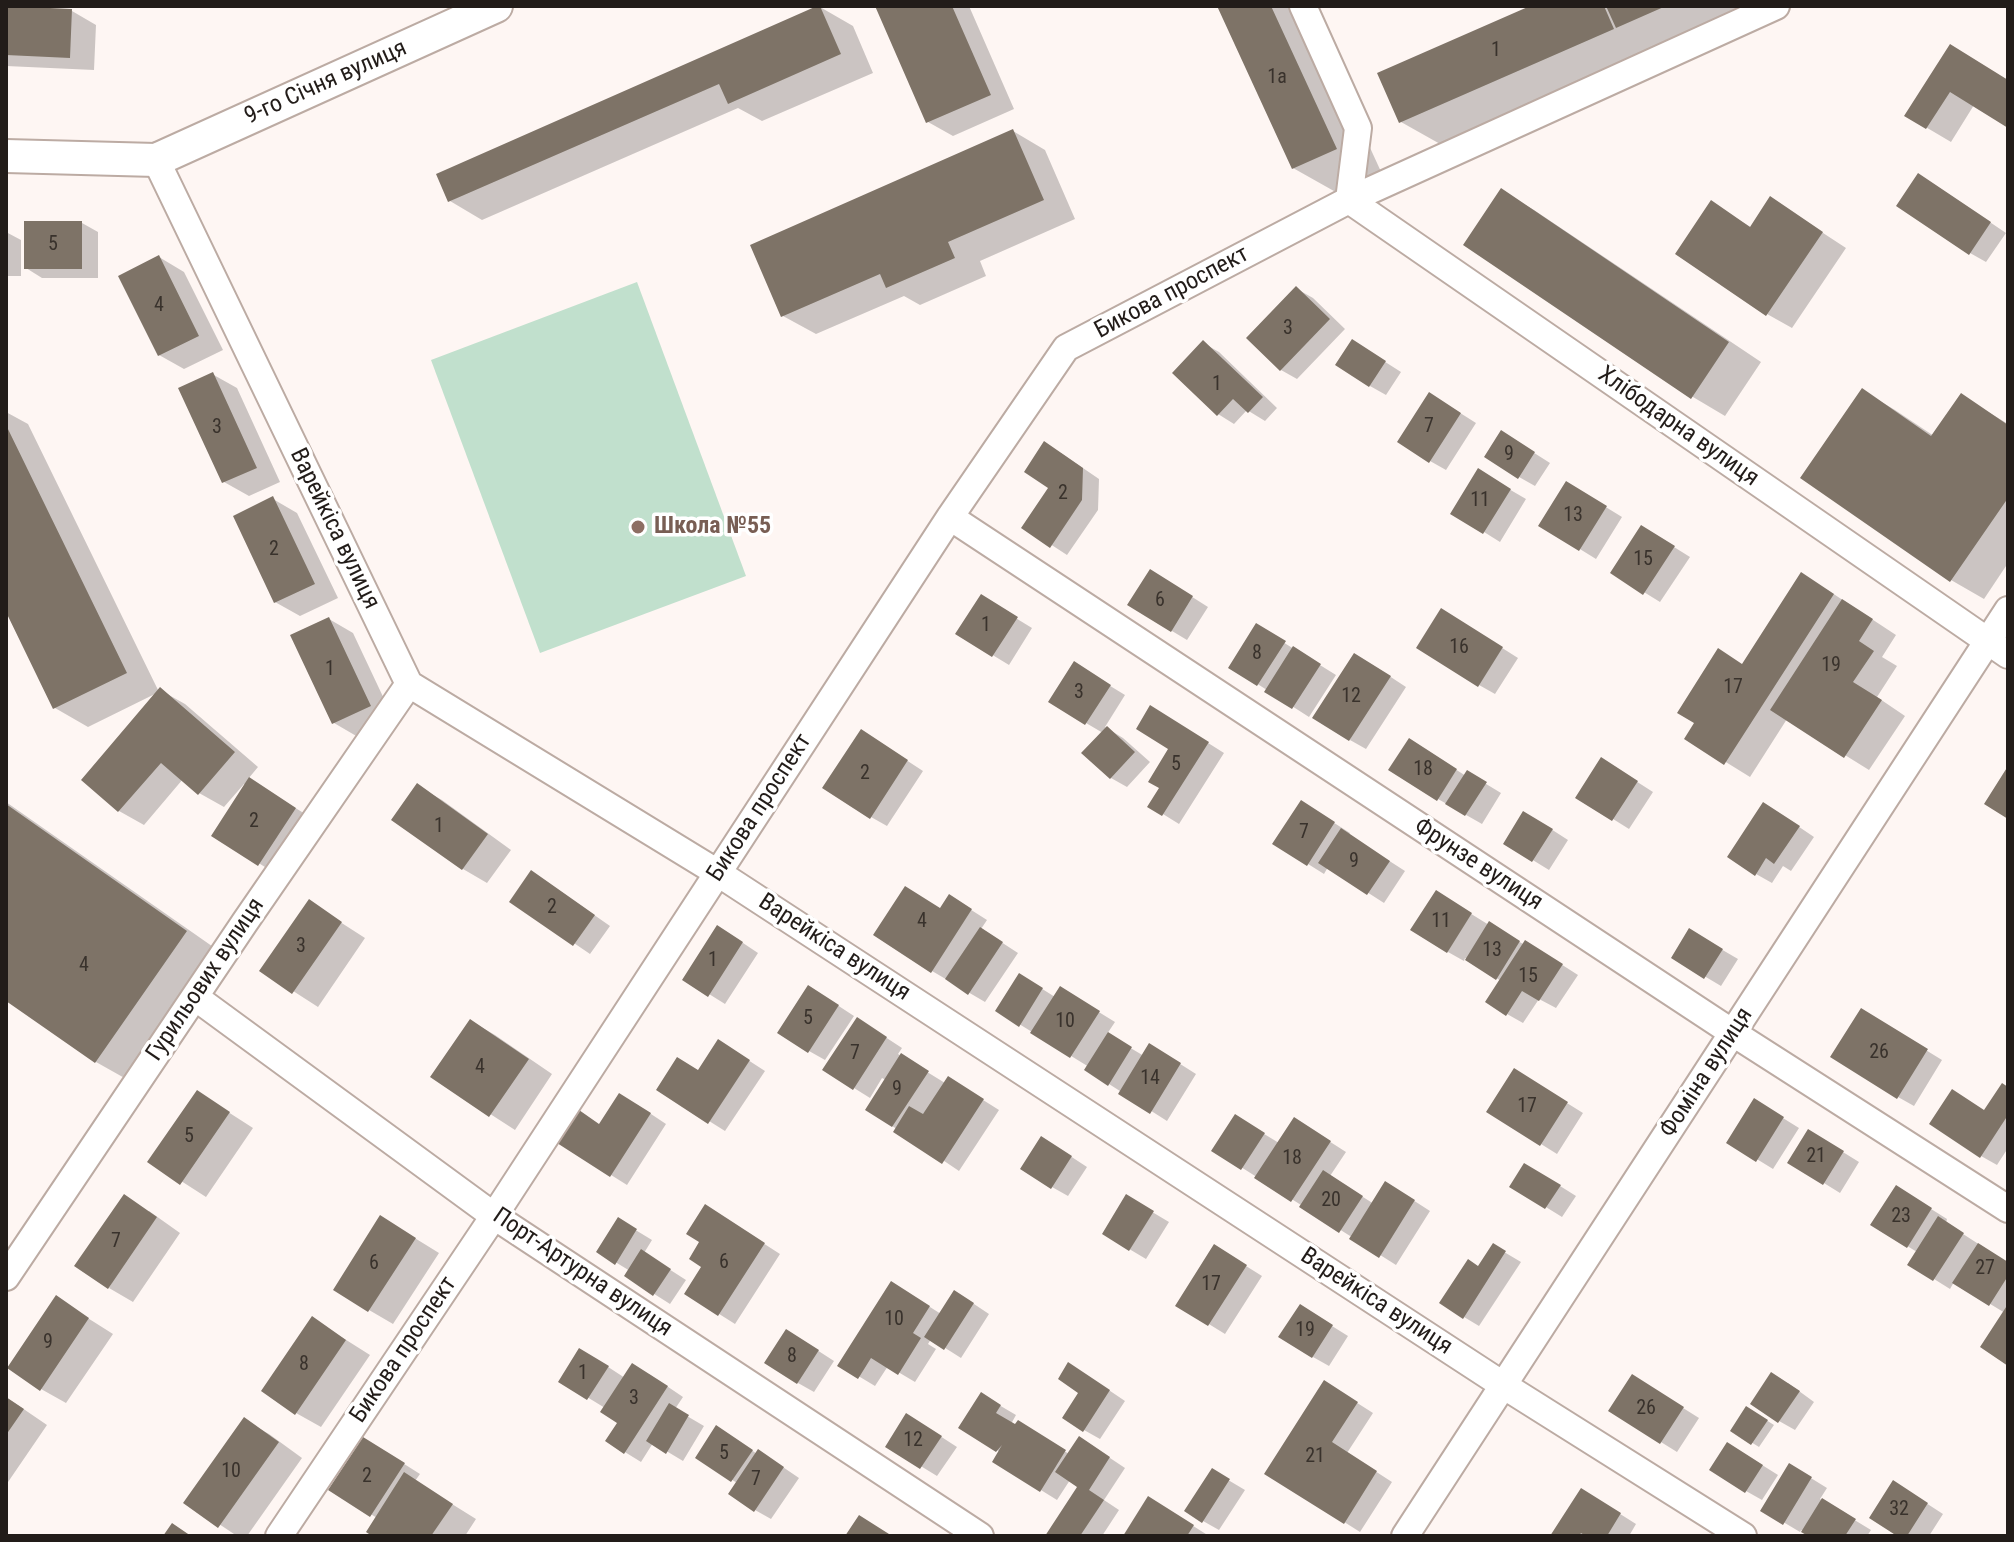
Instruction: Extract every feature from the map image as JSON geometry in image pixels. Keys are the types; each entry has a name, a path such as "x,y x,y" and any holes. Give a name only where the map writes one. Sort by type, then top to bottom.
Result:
{"street":[{"name":"9-го Січня вулиця","path":"156,160 496,6"},
{"path":"1303,6 1358,128 1349,200"},
{"name":"Бикова проспект","path":"279,1536 494,1216 950,517 1066,348 1349,200 1776,6"},
{"path":"6,156 156,160"},
{"name":"Варейкіса вулиця","path":"156,160 409,684 718,873 1503,1385 1743,1536"},
{"name":"Хлібодарна вулиця","path":"1349,200 1998,648"},
{"name":"Фрунзе вулиця","path":"950,517 1733,1033 2008,1209"},
{"name":"Фоміна вулиця","path":"1405,1536 1733,1033 1998,648 2008,610"},
{"name":"Гурильових вулиця","path":"6,1277 409,684"},
{"name":"Порт-Артурна вулиця","path":"195,997 494,1216 980,1536"}],"green space":[{"path":"637,282 746,576 540,653 431,360"}],"building":[{"path":"6,6 72,9 70,58 6,55"},
{"path":"820,6 841,54 728,104 719,84 448,202 436,174"},
{"path":"875,6 952,6 991,95 926,123"},
{"path":"1217,6 1271,6 1337,149 1292,169"},
{"path":"1530,6 1604,6 1614,29 1399,123 1377,73"},
{"path":"1606,6 1666,6 1616,28"},
{"path":"1950,44 2008,80 2008,128 1950,92 1926,129 1904,116"},
{"path":"1013,129 1044,200 948,242 955,258 886,288 880,274 781,317 750,245"},
{"path":"1918,173 1991,222 1969,255 1896,206"},
{"path":"1501,188 1729,342 1691,399 1463,245"},
{"path":"1770,196 1823,232 1766,316 1675,254 1711,200 1750,227"},
{"path":"24,221 82,221 82,269 24,269"},
{"path":"159,255 199,336 158,356 118,276"},
{"path":"1296,286 1330,319 1280,371 1246,338"},
{"path":"1352,339 1386,361 1369,387 1335,365"},
{"path":"1203,340 1263,397 1248,413 1233,399 1217,416 1172,373"},
{"path":"213,372 257,468 222,483 178,388"},
{"path":"1862,388 1931,436 1961,393 2008,425 2008,498 1950,582 1800,478"},
{"path":"1429,392 1461,413 1429,463 1397,442"},
{"path":"6,425 127,673 53,709 6,612"},
{"path":"1501,430 1535,452 1518,479 1484,457"},
{"path":"1044,441 1083,468 1082,500 1050,548 1021,528 1048,488 1024,472"},
{"path":"1478,468 1511,489 1483,534 1450,514"},
{"path":"1566,481 1607,506 1579,551 1538,526"},
{"path":"273,496 315,584 274,603 233,516"},
{"path":"1641,525 1675,546 1643,595 1610,573"},
{"path":"1150,569 1193,596 1171,632 1127,605"},
{"path":"1801,572 1834,594 1724,765 1684,739 1694,723 1677,713 1718,648 1742,664"},
{"path":"981,594 1018,617 992,657 955,634"},
{"path":"1842,599 1873,619 1859,641 1874,651 1853,682 1882,700 1844,758 1770,710"},
{"path":"1441,608 1503,647 1478,687 1416,648"},
{"path":"329,617 371,706 332,724 290,635"},
{"path":"1256,623 1286,641 1257,686 1228,668"},
{"path":"1293,646 1321,664 1292,709 1264,692"},
{"path":"1354,653 1391,676 1349,741 1312,718"},
{"path":"1074,661 1111,685 1085,725 1048,702"},
{"path":"160,687 235,752 198,795 161,763 118,812 81,780"},
{"path":"1150,705 1209,742 1162,816 1147,807 1159,788 1148,782 1168,749 1136,729"},
{"path":"1107,726 1135,752 1110,779 1081,753"},
{"path":"861,729 908,760 870,819 822,788"},
{"path":"1409,738 1457,769 1437,801 1388,770"},
{"path":"1601,757 1638,781 1612,821 1575,798"},
{"path":"2008,766 2008,819 1984,804"},
{"path":"1467,770 1487,782 1465,816 1445,804"},
{"path":"249,777 296,808 258,866 211,836"},
{"path":"417,783 488,834 462,870 391,820"},
{"path":"1301,800 1335,822 1307,866 1272,844"},
{"path":"1763,802 1800,826 1774,864 1766,858 1755,876 1727,857"},
{"path":"6,804 187,931 95,1063 6,1001"},
{"path":"1523,811 1553,829 1532,862 1503,844"},
{"path":"1341,828 1390,861 1367,895 1318,863"},
{"path":"531,870 595,915 573,946 509,902"},
{"path":"905,886 940,908 949,894 972,909 931,973 873,935"},
{"path":"1436,890 1472,913 1447,953 1410,930"},
{"path":"309,899 342,922 292,994 259,971"},
{"path":"1489,921 1520,941 1496,980 1465,960"},
{"path":"717,925 743,942 708,997 682,980"},
{"path":"980,927 1003,942 968,995 945,979"},
{"path":"1689,928 1723,949 1704,979 1671,958"},
{"path":"1525,940 1563,964 1539,1001 1522,991 1506,1016 1485,1002"},
{"path":"1019,973 1043,988 1019,1027 995,1011"},
{"path":"808,985 839,1005 808,1053 777,1033"},
{"path":"1060,986 1100,1011 1070,1058 1030,1033"},
{"path":"1861,1008 1928,1049 1897,1099 1830,1057"},
{"path":"857,1017 887,1037 853,1090 822,1070"},
{"path":"470,1019 529,1059 489,1117 430,1077"},
{"path":"1108,1032 1132,1047 1108,1086 1084,1070"},
{"path":"718,1039 750,1060 708,1124 656,1090 677,1057 698,1070"},
{"path":"1149,1043 1181,1063 1150,1114 1118,1094"},
{"path":"901,1053 929,1071 892,1127 865,1110"},
{"path":"1514,1068 1568,1102 1540,1146 1486,1112"},
{"path":"948,1076 984,1099 942,1164 893,1132 909,1106 923,1114"},
{"path":"2002,1083 2008,1087 2008,1115 1980,1158 1929,1124 1952,1089 1984,1110"},
{"path":"197,1090 230,1112 180,1185 147,1162"},
{"path":"619,1093 651,1113 610,1177 557,1143 579,1110 599,1124"},
{"path":"1754,1098 1784,1117 1756,1162 1726,1143"},
{"path":"1235,1114 1265,1133 1241,1170 1211,1151"},
{"path":"1294,1117 1331,1141 1291,1202 1254,1178"},
{"path":"1808,1129 1844,1151 1823,1185 1787,1163"},
{"path":"1041,1136 1072,1156 1051,1189 1020,1169"},
{"path":"1524,1163 1561,1185 1545,1209 1509,1187"},
{"path":"1323,1170 1363,1196 1339,1233 1299,1207"},
{"path":"1385,1181 1415,1200 1379,1258 1349,1239"},
{"path":"1896,1185 1932,1208 1907,1248 1870,1225"},
{"path":"124,1194 157,1217 108,1289 74,1266"},
{"path":"1126,1194 1154,1211 1129,1251 1102,1234"},
{"path":"705,1204 765,1243 718,1316 684,1294 701,1267 689,1259 699,1242 686,1234"},
{"path":"380,1215 416,1238 368,1312 333,1290"},
{"path":"1938,1216 1964,1233 1933,1281 1907,1265"},
{"path":"618,1217 637,1229 615,1265 596,1252"},
{"path":"1493,1243 1506,1251 1463,1319 1439,1303 1468,1259 1478,1266"},
{"path":"1978,1243 2008,1262 2008,1276 1989,1306 1952,1283"},
{"path":"1214,1244 1247,1265 1208,1326 1175,1306"},
{"path":"641,1249 671,1269 653,1296 624,1276"},
{"path":"891,1281 930,1306 913,1333 921,1338 898,1375 871,1358 858,1379 837,1366"},
{"path":"954,1290 974,1303 944,1350 924,1337"},
{"path":"56,1295 89,1318 40,1391 7,1368"},
{"path":"1300,1304 1333,1325 1312,1358 1278,1337"},
{"path":"2008,1304 2008,1366 1980,1347"},
{"path":"312,1316 346,1340 295,1415 261,1391"},
{"path":"786,1329 819,1350 797,1384 764,1363"},
{"path":"579,1348 609,1366 587,1400 558,1382"},
{"path":"1068,1362 1110,1390 1083,1432 1062,1418 1078,1393 1058,1379"},
{"path":"632,1363 668,1386 624,1454 605,1441 617,1423 600,1412"},
{"path":"1771,1372 1800,1391 1778,1423 1750,1404"},
{"path":"1632,1374 1684,1407 1660,1444 1608,1411"},
{"path":"1324,1380 1358,1402 1332,1442 1377,1471 1344,1524 1264,1474"},
{"path":"981,1392 1001,1405 996,1413 1015,1424 1018,1420 1066,1450 1040,1492 992,1462 1002,1445 996,1452 958,1428"},
{"path":"6,1397 24,1409 6,1435"},
{"path":"669,1403 689,1415 666,1454 646,1441"},
{"path":"1746,1406 1768,1420 1751,1445 1730,1431"},
{"path":"906,1413 942,1436 920,1469 885,1447"},
{"path":"244,1417 279,1442 218,1528 183,1503"},
{"path":"716,1425 753,1450 731,1482 695,1458"},
{"path":"1079,1436 1110,1457 1089,1490 1104,1500 1080,1536 1045,1536 1077,1487 1055,1472"},
{"path":"363,1437 405,1463 370,1517 328,1490"},
{"path":"1727,1442 1763,1465 1745,1493 1709,1470"},
{"path":"758,1449 784,1467 754,1512 728,1494"},
{"path":"1789,1463 1812,1477 1783,1525 1760,1511"},
{"path":"1212,1468 1230,1479 1202,1523 1184,1511"},
{"path":"404,1472 453,1504 431,1536 372,1536 366,1532"},
{"path":"1893,1480 1928,1503 1907,1536 1897,1536 1869,1518"},
{"path":"1581,1488 1621,1513 1607,1536 1586,1536 1581,1533 1579,1536 1550,1536"},
{"path":"1148,1496 1194,1525 1187,1536 1123,1536"},
{"path":"1822,1498 1856,1519 1845,1536 1808,1536 1801,1532"},
{"path":"859,1515 889,1534 888,1536 845,1536"},
{"path":"172,1523 191,1536 163,1536"}],"place":[{"name":"Школа №55","path":"638,527"}]}
